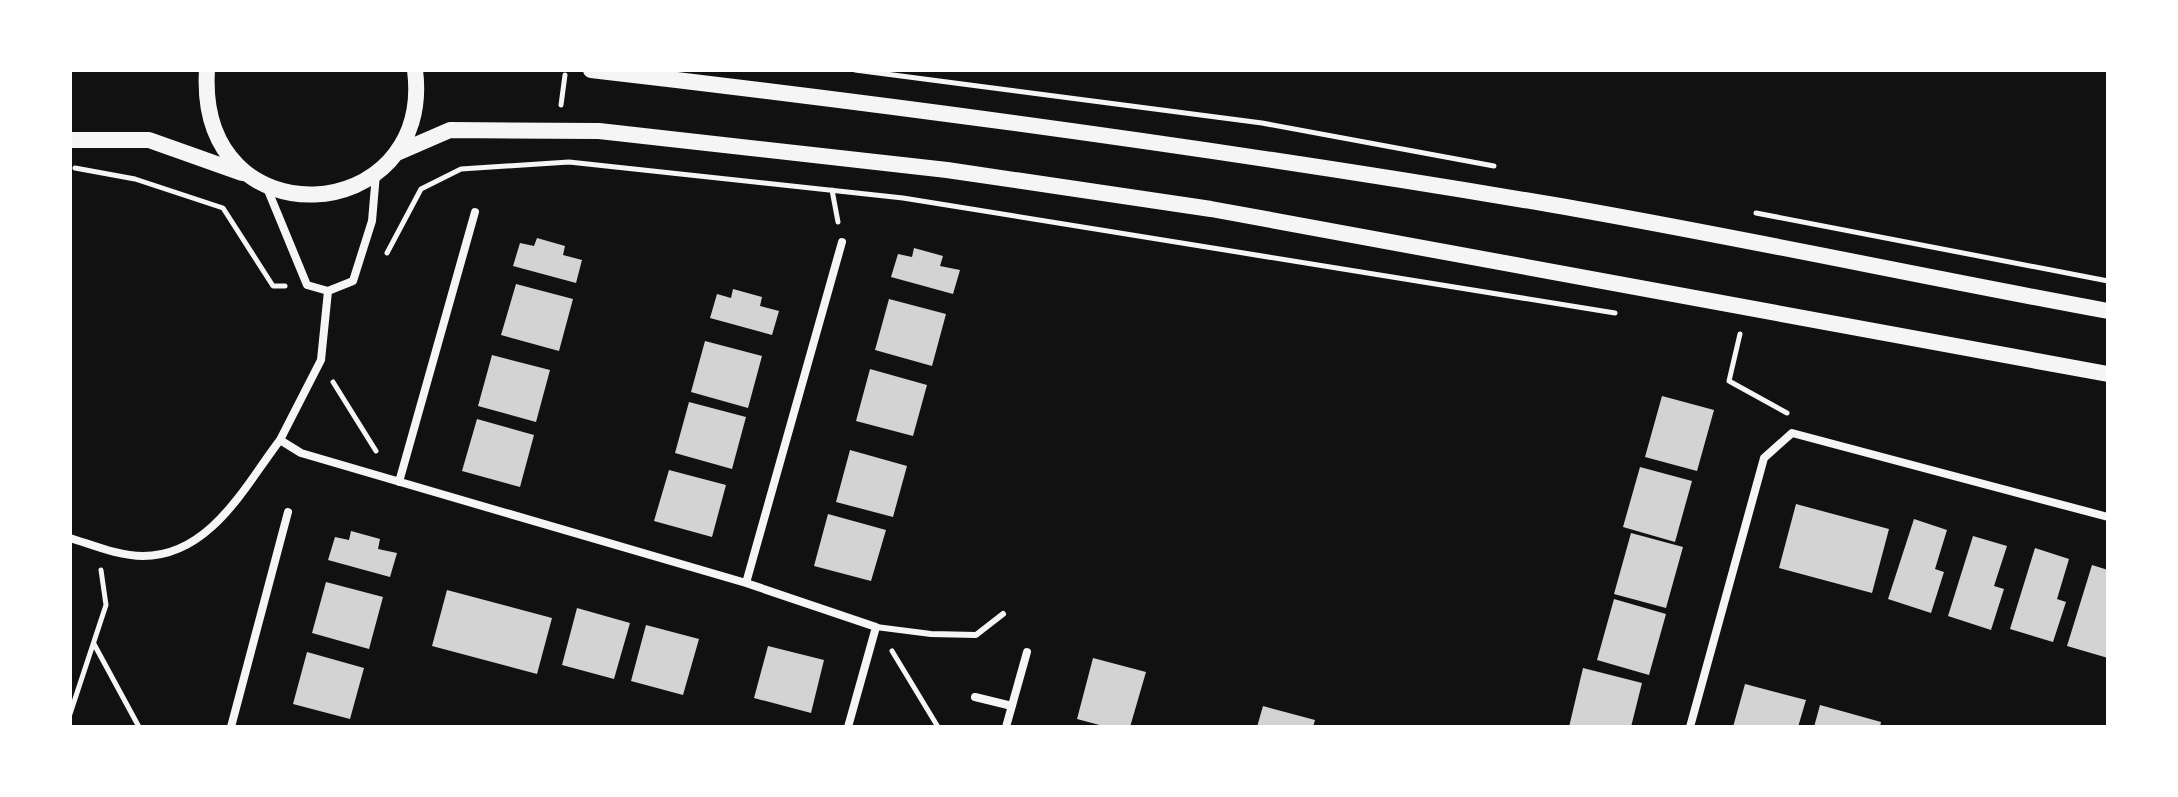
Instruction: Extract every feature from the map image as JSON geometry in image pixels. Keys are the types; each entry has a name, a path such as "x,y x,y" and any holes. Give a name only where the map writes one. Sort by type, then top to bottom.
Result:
{"main road":[{"path":"207,70 205,100 213,132 228,155 248,175"},
{"path":"70,140 149,140 248,175 266,186 287,193 322,195 354,187 376,174 397,153 414,115 418,89 415,70"},
{"path":"591,70 853,100 1192,148 1557,206 2108,311"},
{"path":"397,153 450,130 599,131 947,170 1226,211 2108,374"}],"street":[{"path":"266,186 307,285 328,291 353,281 372,221 376,174"},
{"path":"399,482 475,212"},
{"path":"746,583 842,242"},
{"path":"70,538 106,550 151,555 170,551 205,535 280,440 321,360 328,291"},
{"path":"1690,727 1764,458 1792,433 2108,517"},
{"path":"280,440 301,453 746,583 876,627 848,727"},
{"path":"231,727 288,512"},
{"path":"1006,727 1027,652"},
{"path":"975,697 1012,706"}],"lane":[{"path":"876,627 931,634 976,635 1003,614"}],"path":[{"path":"386,254 421,189 461,169 569,162 903,198 1630,315"},
{"path":"70,167 135,179 223,208 273,286 307,285"},
{"path":"832,190 842,242"},
{"path":"1724,331 1755,336"},
{"path":"1740,334 1729,381 1786,410 1792,433"},
{"path":"321,360 357,426 399,482"},
{"path":"70,714 106,605 101,571 106,550"},
{"path":"876,627 938,727"},
{"path":"94,644 139,727"}],"building":[{"path":"537,238 565,246 563,255 582,260 576,283 513,266 520,243 534,246"},
{"path":"914,248 943,256 940,266 960,270 953,294 891,277 898,254 912,257"},
{"path":"516,284 573,299 559,351 501,335"},
{"path":"733,289 762,297 760,306 779,311 772,335 710,318 717,294 731,298"},
{"path":"889,299 946,314 932,366 875,350"},
{"path":"705,341 762,356 748,408 691,392"},
{"path":"492,355 550,370 536,422 478,406"},
{"path":"870,369 927,385 913,436 856,421"},
{"path":"1662,396 1714,410 1697,471 1645,457"},
{"path":"689,402 746,417 732,469 675,453"},
{"path":"477,419 534,435 520,487 462,471"},
{"path":"850,450 907,466 893,517 836,502"},
{"path":"1640,467 1692,481 1675,542 1623,527"},
{"path":"669,470 726,485 712,537 654,521"},
{"path":"1796,504 1889,529 1872,593 1779,568"},
{"path":"828,514 886,530 871,581 814,566"},
{"path":"1914,519 1947,530 1935,569 1944,572 1931,613 1888,599"},
{"path":"351,531 380,539 378,549 397,553 390,577 328,560 335,537 349,540"},
{"path":"1631,533 1683,547 1666,608 1614,594"},
{"path":"1973,536 2007,546 1994,586 2004,589 1991,630 1948,616"},
{"path":"2035,548 2069,559 2057,599 2066,602 2053,642 2010,629"},
{"path":"2092,565 2108,570 2108,658 2067,646"},
{"path":"326,582 383,597 369,649 312,633"},
{"path":"447,590 552,618 537,674 432,646"},
{"path":"1614,599 1666,614 1649,675 1597,660"},
{"path":"577,608 630,623 614,679 562,665"},
{"path":"646,625 699,639 683,695 631,681"},
{"path":"768,646 824,660 811,713 754,698"},
{"path":"307,652 364,668 350,719 293,704"},
{"path":"1093,658 1146,672 1130,727 1107,727 1077,719"},
{"path":"1583,668 1642,683 1631,727 1569,727"},
{"path":"1745,684 1806,700 1798,727 1733,727"},
{"path":"1820,705 1881,722 1880,727 1814,727"},
{"path":"1263,706 1315,720 1313,727 1257,727"}]}
